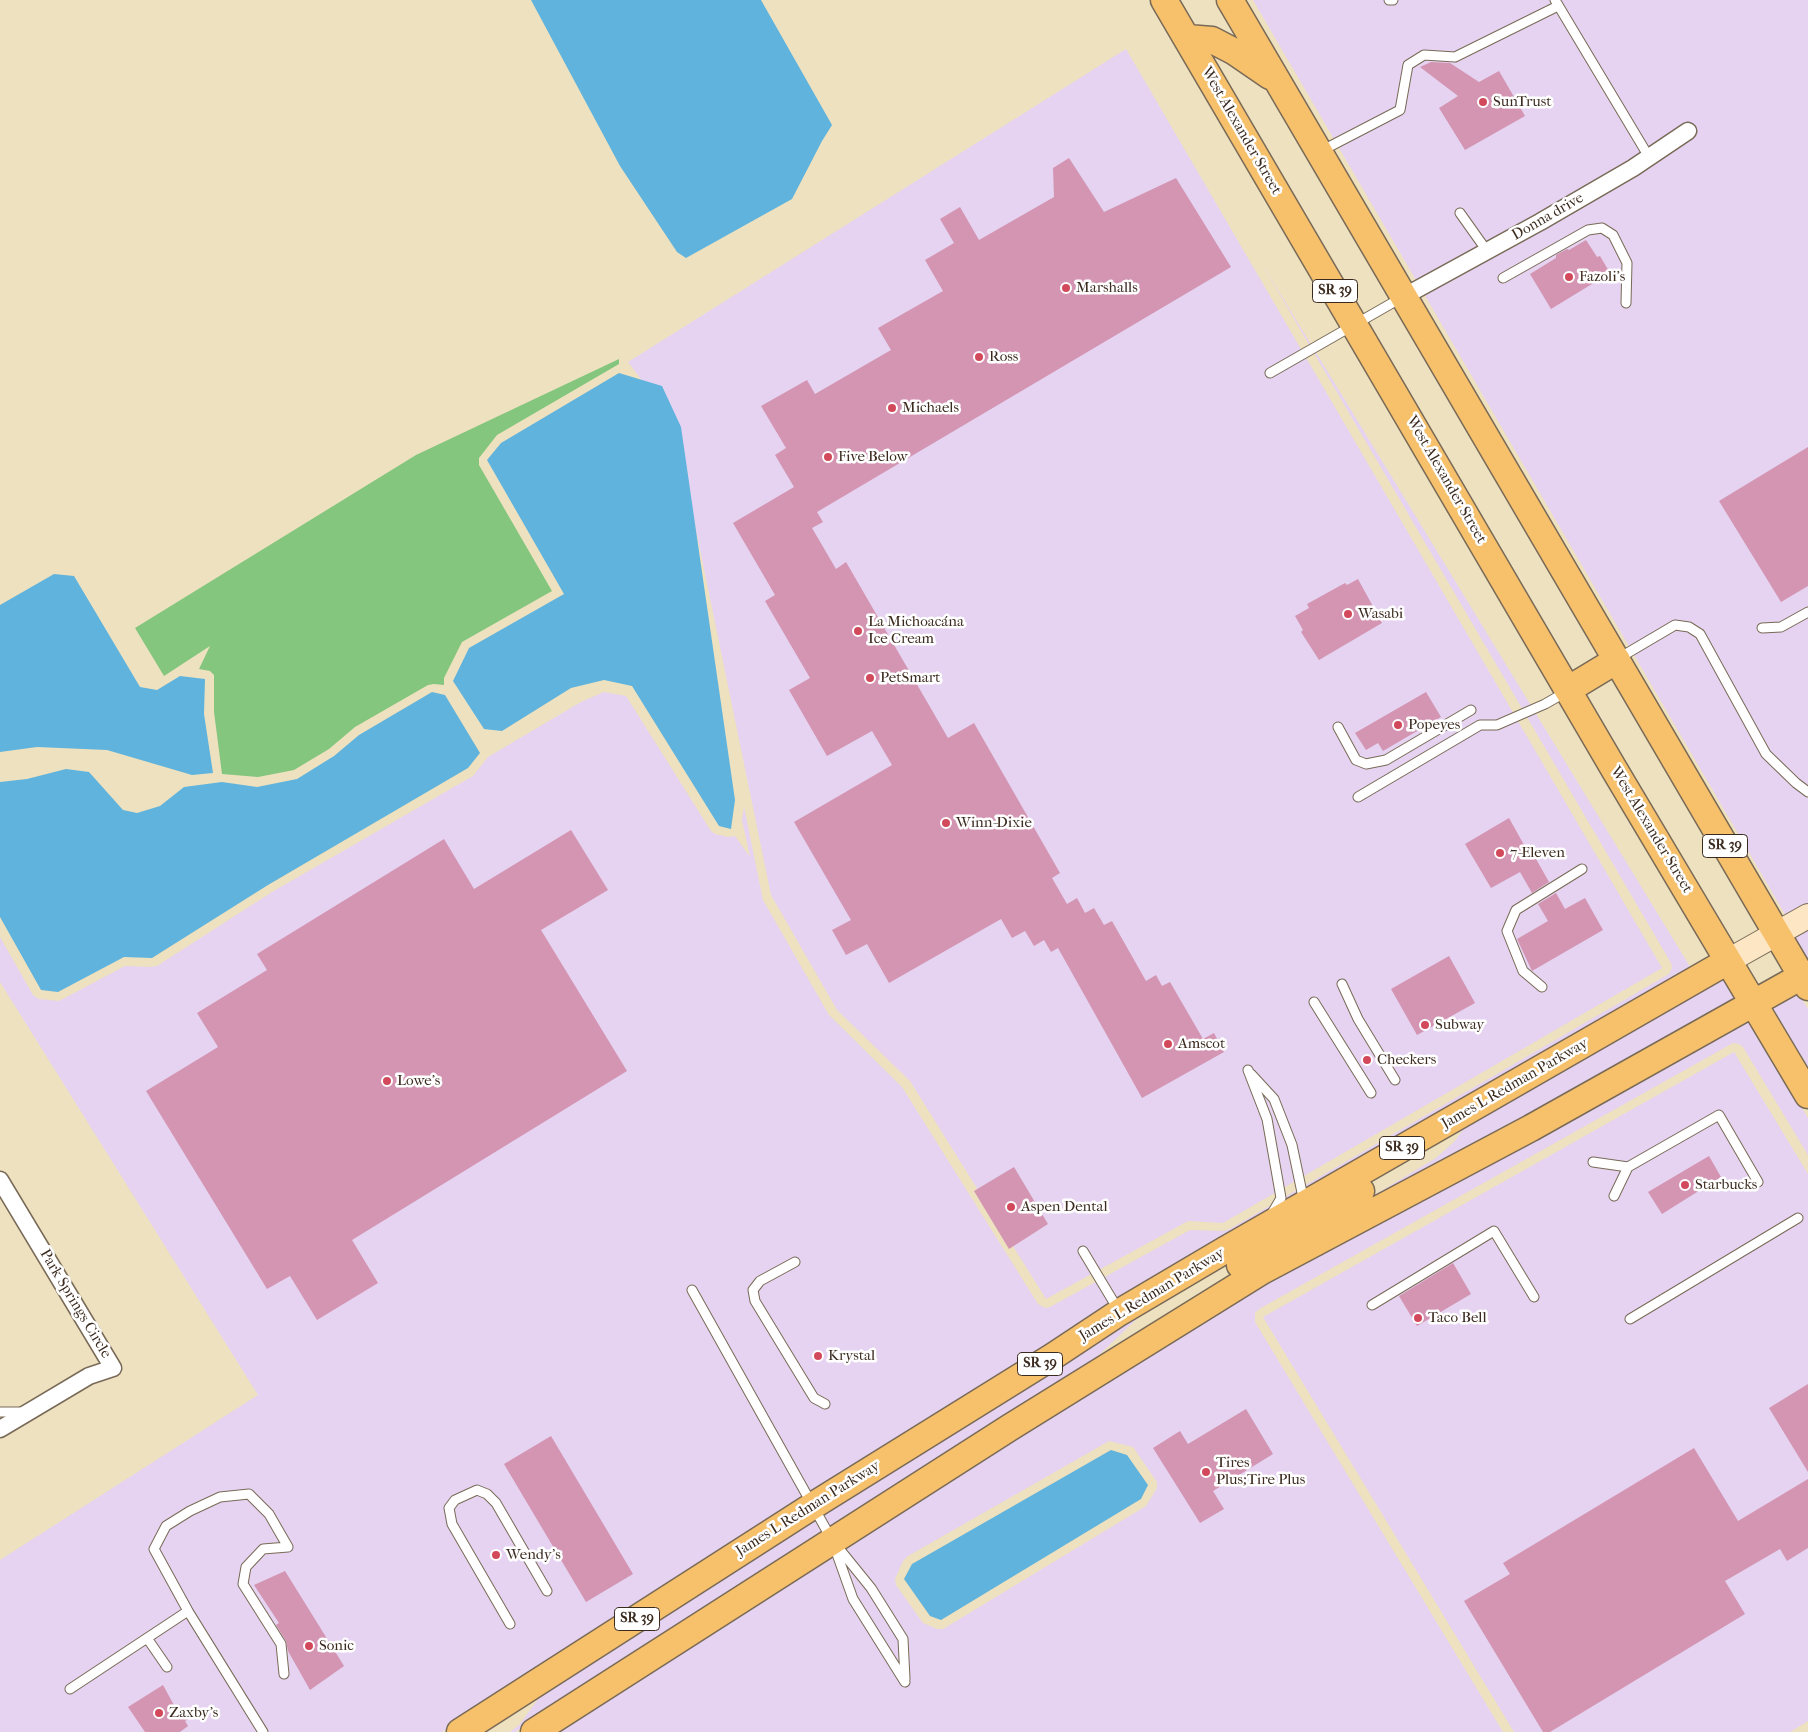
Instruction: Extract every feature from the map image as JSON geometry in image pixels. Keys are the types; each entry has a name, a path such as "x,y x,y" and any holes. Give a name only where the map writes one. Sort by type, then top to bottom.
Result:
{"main road":[{"name":"West Alexander Street","path":"1164,0 1808,1095"},
{"name":"SR 39","path":"534,1732 1009,1428 1255,1276 1531,1128 1752,1002 1806,978 1776,933 1230,0"},
{"path":"1187,38 1212,40 1235,52 1277,81"},
{"path":"1569,689 1617,660"},
{"name":"James L Redman Parkway","path":"460,1732 1120,1312 1808,916"},
{"path":"1315,1243 1316,1231 1331,1210 1429,1151 1448,1134 1461,1114"},
{"path":"1089,1379 1147,1322 1282,1239 1302,1217 1305,1204"},
{"path":"492,1732 510,1720 538,1683"}],"street":[{"name":"Donna drive","path":"1403,297 1487,252 1650,158 1688,131"},
{"name":"Park Springs Circle","path":"0,1180 113,1368 89,1376 0,1429"}],"lane":[{"path":"1319,152 1400,110 1408,65 1424,55 1455,57 1556,3 1650,158"},
{"path":"1460,213 1487,252"},
{"path":"1502,278 1588,230 1602,228 1613,235 1627,263 1626,303"},
{"path":"1270,372 1403,297"},
{"path":"1762,628 1781,627 1808,612"},
{"path":"1617,660 1674,625 1689,627 1700,634 1766,754 1808,792"},
{"path":"1358,797 1480,725 1497,725 1546,704 1569,689"},
{"path":"1338,727 1356,760 1366,764 1386,760 1471,710"},
{"path":"1542,987 1523,971 1507,931 1516,910 1582,869"},
{"path":"1342,984 1358,1019 1395,1080"},
{"path":"1314,1002 1371,1093"},
{"path":"1264,1228 1281,1198 1267,1119 1248,1070 1274,1099 1292,1146 1305,1204"},
{"path":"1614,1196 1628,1167 1719,1115 1758,1182"},
{"path":"1593,1162 1628,1167"},
{"path":"1630,1319 1798,1218"},
{"path":"1372,1306 1494,1231 1534,1297"},
{"path":"1083,1251 1120,1312"},
{"path":"795,1262 760,1281 753,1290 755,1302 814,1398 825,1404"},
{"path":"692,1290 814,1505 832,1540 853,1599 905,1682 903,1639 871,1588 832,1540"},
{"path":"0,1412 30,1412"},
{"path":"510,1624 452,1524 449,1508 455,1500 477,1490 487,1494 496,1504 547,1591"},
{"path":"264,1732 188,1611 154,1549 166,1526 190,1511 220,1497 249,1494 269,1514 288,1548 264,1549 246,1567 243,1584 281,1644 284,1674"},
{"path":"70,1689 188,1611"},
{"path":"147,1638 167,1667"}],"shaded area":[{"path":"1253,0 1808,0 1808,904 1786,916"},
{"path":"1126,49 1662,968 1223,1223 1188,1221 1046,1299 910,1081 837,1010 771,895 674,423 628,362"},
{"path":"1259,259 1692,970 1462,1102 1458,1100 1454,1107 1303,1194 1297,1193 1296,1198 442,1732 0,1732 0,1560 258,1395 0,982 0,937 33,995 39,999 59,1001 125,966 157,966 272,892 473,776 488,757 581,702 604,692 626,696 711,831 728,837 735,836 750,857 742,820 744,807 763,900 829,1015 902,1087 1038,1304 1045,1308 1190,1230 1228,1230 1669,974 1672,968 1671,963"},
{"path":"1808,927 1808,960 1806,961 1792,936"},
{"path":"1723,975 1738,999 1526,1119 1346,1212 1436,1158 1455,1141 1468,1122"},
{"path":"1796,990 1808,1009 1808,1073 1767,1006"},
{"path":"1748,1017 1808,1118 1808,1155 1743,1047 1733,1043 1259,1309 1255,1313 1255,1322 1503,1732 551,1732 1208,1316 1317,1254 1324,1254 1325,1249","holes":["1109,1441 1133,1447 1157,1482 1157,1488 1146,1506 943,1629 937,1629 923,1623 896,1585 895,1579 903,1561 908,1556"]},
{"path":"1734,1052 1808,1174 1808,1721 1790,1732 1514,1732 1263,1317"},
{"path":"1142,1314 1082,1371 1003,1419 515,1732 510,1732 519,1725 545,1690 1125,1321"}],"green space":[{"path":"619,359 619,364 497,435 479,458 479,465 552,591 462,642 444,678 444,685 428,685 355,727 329,749 294,770 258,777 222,774 214,712 214,675 210,671 199,669 210,646 164,676 135,628 416,455"}],"water":[{"path":"531,0 761,0 832,125 792,199 686,258 677,252 620,166"},
{"path":"619,373 662,386 681,427 735,800 731,829 719,826 632,686 604,680 571,688 502,731 484,729 453,681 469,648 564,594 487,460 501,443"},
{"path":"54,574 74,576 140,687 157,690 180,676 205,679 204,714 213,773 192,775 107,750 37,747 0,752 0,605"},
{"path":"432,692 445,695 480,753 468,768 268,885 152,958 124,957 58,992 41,990 0,917 0,782 27,779 66,769 89,772 123,810 137,813 160,806 184,787 222,782 257,787 297,779 334,756 359,735"},
{"path":"1111,1450 1127,1455 1148,1485 1141,1499 941,1620 930,1616 904,1579 912,1564"}],"building":[{"name":"SunTrust","path":"1431,62 1450,63 1479,82 1499,71 1525,116 1465,150 1439,108 1458,96 1420,67"},
{"path":"1069,158 1104,212 1176,178 1231,267 817,512 823,522 812,528 836,569 846,562 948,738 974,723 1060,873 1052,878 1067,904 1077,898 1085,913 1094,908 1104,925 1112,921 1146,981 1156,975 1162,986 1170,982 1203,1039 1214,1033 1224,1052 1142,1098 1058,948 1051,952 1044,940 1034,946 1025,931 1012,938 1001,919 889,983 867,944 846,955 832,930 851,920 794,822 892,765 872,731 827,756 789,690 810,678 765,601 775,595 733,523 794,487 775,455 786,448 761,406 807,380 815,394 891,350 878,328 943,291 925,260 954,243 940,219 960,207 979,240 1054,197 1053,168"},
{"name":"Fazoli's","path":"1586,240 1597,257 1600,256 1610,273 1551,309 1530,274 1556,258 1556,255"},
{"path":"1808,447 1808,586 1781,602 1719,501"},
{"path":"1358,579 1382,623 1319,660 1301,632 1303,630 1295,616 1309,608 1307,604 1345,583 1347,585"},
{"name":"Popeyes","path":"1426,692 1441,717 1383,751 1378,743 1366,750 1355,733"},
{"name":"7-Eleven","path":"1509,818 1528,852 1531,850 1549,882 1532,893 1520,872 1491,888 1465,844"},
{"name":"Lowe's","path":"571,830 608,890 541,930 627,1071 352,1240 378,1283 317,1320 290,1276 267,1289 146,1091 218,1047 197,1013 267,970 257,954 444,839 474,889"},
{"name":"7-Eleven","path":"1556,893 1565,909 1585,898 1603,930 1532,971 1517,939 1548,921 1538,904"},
{"path":"1449,956 1475,1003 1417,1035 1391,989"},
{"name":"Starbucks","path":"1709,1156 1721,1177 1662,1214 1648,1192"},
{"name":"Aspen Dental","path":"1014,1167 1048,1224 1009,1249 974,1191"},
{"path":"1453,1263 1471,1294 1417,1326 1399,1296"},
{"path":"1808,1384 1808,1472 1769,1408"},
{"name":"Tires Plus;Tire Plus","path":"1246,1409 1273,1454 1213,1491 1224,1509 1200,1523 1153,1448 1180,1431 1188,1444"},
{"path":"551,1436 633,1574 586,1602 504,1464"},
{"path":"1694,1448 1738,1521 1808,1479 1808,1548 1787,1561 1780,1549 1725,1581 1745,1614 1550,1732 1543,1732 1464,1601 1510,1574 1503,1563"},
{"name":"Sonic","path":"285,1571 344,1666 310,1690 288,1651 286,1641 276,1625 279,1623 254,1585"},
{"name":"Zaxby's","path":"163,1685 175,1707 179,1704 189,1719 185,1721 188,1726 180,1732 145,1732 128,1707"}],"place":[{"name":"SunTrust","path":"1483,102"},
{"name":"Fazoli's","path":"1569,277"},
{"name":"Marshalls","path":"1066,288"},
{"name":"Ross","path":"979,357"},
{"name":"Michaels","path":"892,408"},
{"name":"Five Below","path":"828,457"},
{"name":"Wasabi","path":"1348,614"},
{"name":"La Michoacána Ice Cream","path":"858,631"},
{"name":"PetSmart","path":"870,678"},
{"name":"Popeyes","path":"1398,725"},
{"name":"Winn-Dixie","path":"946,823"},
{"name":"7-Eleven","path":"1500,853"},
{"name":"Subway","path":"1425,1025"},
{"name":"Amscot","path":"1168,1044"},
{"name":"Checkers","path":"1367,1060"},
{"name":"Lowe's","path":"387,1081"},
{"name":"Starbucks","path":"1685,1185"},
{"name":"Aspen Dental","path":"1011,1207"},
{"name":"Taco Bell","path":"1418,1318"},
{"name":"Krystal","path":"818,1356"},
{"name":"Tires Plus;Tire Plus","path":"1206,1472"},
{"name":"Wendy's","path":"496,1555"},
{"name":"Sonic","path":"309,1646"},
{"name":"Zaxby's","path":"159,1713"}]}
